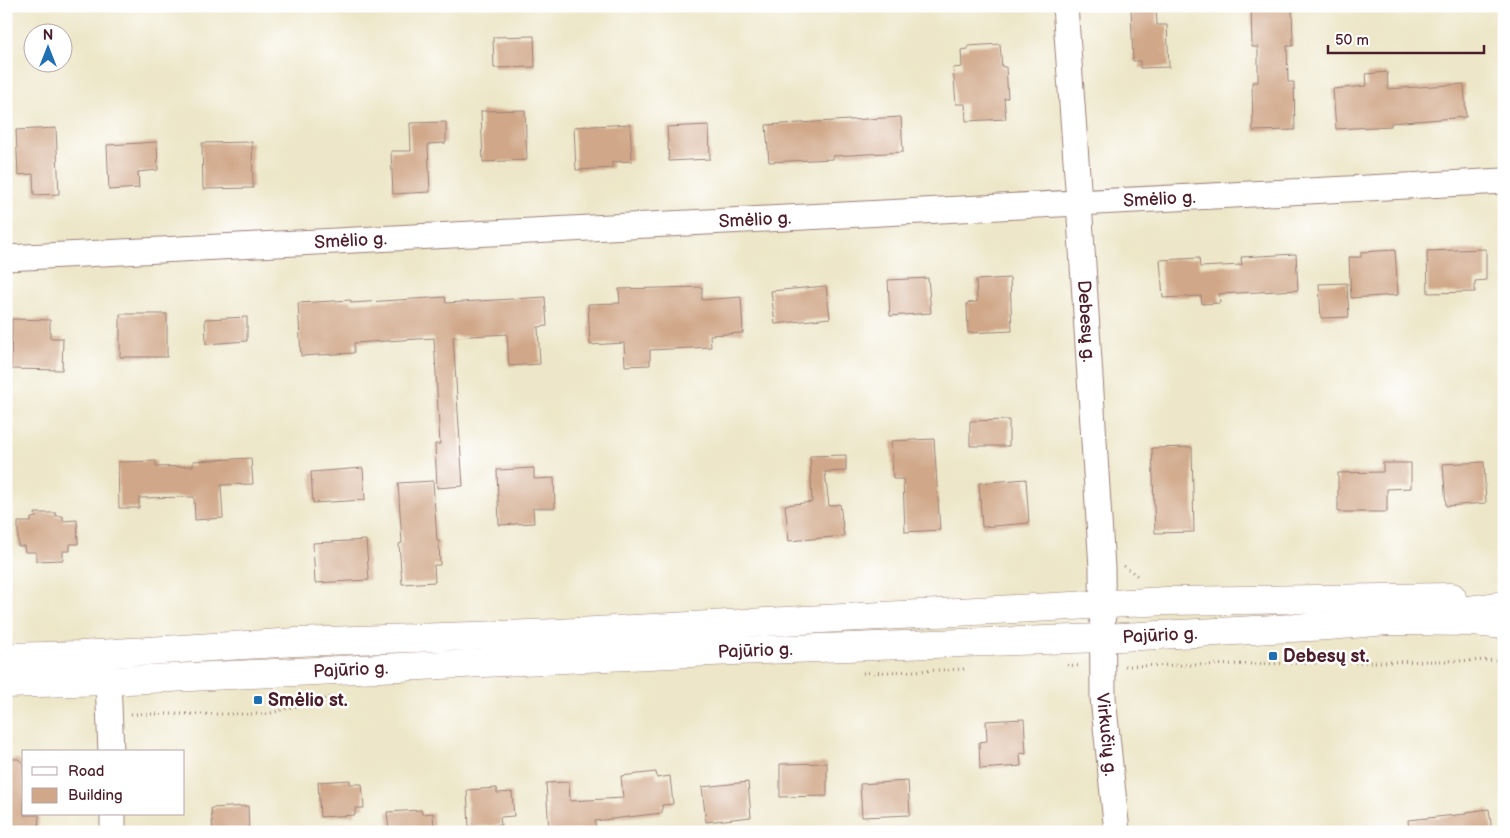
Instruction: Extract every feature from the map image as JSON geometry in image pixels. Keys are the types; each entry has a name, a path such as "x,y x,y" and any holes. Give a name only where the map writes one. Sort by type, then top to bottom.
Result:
{"main road":[{"name":"Pajūrio g.","path":"6,656 81,655 296,642 557,632 1176,601 1504,596"},
{"name":"Pajūrio g.","path":"6,684 108,681 733,651 1102,638 1328,626 1388,621 1504,605"},
{"path":"1388,621 1472,622 1504,626"}],"street":[{"name":"Debesų g.","path":"1065,6 1102,568 1102,638"},
{"name":"Smėlio g.","path":"6,258 1504,181"},
{"name":"Virkučių g.","path":"1102,638 1103,698 1117,832"},
{"path":"108,681 111,750"},
{"path":"112,816 113,832"}],"path":[{"path":"1124,560 1124,567 1136,576 1146,580"},
{"path":"1122,666 1504,660"},
{"path":"1066,665 1085,667"},
{"path":"855,673 970,669"},
{"path":"110,714 267,714 341,694"}],"building":[{"path":"1251,6 1292,6 1293,46 1287,46 1288,82 1294,82 1295,130 1253,131 1252,82 1258,82 1258,47 1252,47"},
{"path":"1156,7 1157,25 1167,25 1169,67 1140,68 1140,61 1133,61 1131,8"},
{"path":"534,36 535,67 494,68 493,37"},
{"path":"1000,44 1002,67 1006,67 1008,98 1004,98 1006,119 966,121 965,104 956,104 953,68 962,67 961,50 968,49 968,46"},
{"path":"1387,72 1388,89 1464,84 1466,117 1391,123 1391,126 1336,129 1333,89 1367,86 1366,74"},
{"path":"525,110 527,160 483,162 481,111"},
{"path":"901,117 903,152 833,156 833,159 769,162 766,125"},
{"path":"446,122 446,143 428,144 430,192 393,194 391,151 411,151 410,123"},
{"path":"630,124 632,161 612,162 612,168 576,170 574,127"},
{"path":"709,125 710,159 669,161 667,127"},
{"path":"56,128 59,194 34,195 33,174 18,175 16,130"},
{"path":"157,142 158,170 138,172 139,188 109,190 107,145"},
{"path":"252,142 253,188 203,189 202,143"},
{"path":"1486,249 1486,280 1475,281 1475,292 1428,293 1427,251"},
{"path":"1395,250 1398,295 1351,298 1349,257 1361,257 1361,252"},
{"path":"1296,254 1298,290 1219,294 1220,303 1202,304 1201,296 1163,298 1160,260 1199,258 1200,267 1242,265 1241,257"},
{"path":"928,278 931,313 890,316 888,280"},
{"path":"1010,278 1012,331 968,333 967,303 977,302 976,280"},
{"path":"1347,283 1349,317 1321,318 1319,284"},
{"path":"826,286 830,318 775,324 771,291"},
{"path":"702,287 702,300 741,297 743,333 710,335 711,347 650,350 650,365 625,366 624,343 590,345 588,304 620,303 619,289"},
{"path":"445,297 446,303 545,297 547,326 538,327 540,364 509,366 507,334 453,337 463,486 437,488 435,444 440,444 434,338 354,343 354,353 301,356 298,303 351,300 351,303"},
{"path":"120,314 167,314 167,357 120,357"},
{"path":"247,317 247,341 206,344 205,319"},
{"path":"12,319 50,320 50,338 63,338 62,370 11,369"},
{"path":"1009,420 1009,446 970,446 970,421"},
{"path":"934,439 940,530 905,532 903,479 893,479 891,441"},
{"path":"1192,447 1194,532 1155,533 1152,448"},
{"path":"846,455 846,471 825,472 829,506 840,504 844,536 789,541 785,505 812,502 810,456"},
{"path":"251,458 253,484 221,485 223,518 195,520 194,497 139,498 139,508 119,508 118,462 156,461 156,467 193,466 193,461"},
{"path":"1484,462 1486,503 1446,506 1443,464"},
{"path":"1383,463 1411,463 1411,488 1387,489 1387,512 1338,512 1338,473 1383,472"},
{"path":"363,468 365,500 313,503 311,472"},
{"path":"534,468 534,479 554,478 555,508 533,508 534,523 499,525 497,470"},
{"path":"1026,479 1029,523 982,527 979,483"},
{"path":"433,481 440,565 434,565 435,582 402,584 399,544 402,543 398,483"},
{"path":"35,513 56,513 56,516 63,516 63,521 77,520 78,544 70,544 70,551 63,551 63,560 36,561 36,552 25,552 24,546 18,546 18,522 31,522 31,518 36,517"},
{"path":"366,540 369,580 315,583 313,543"},
{"path":"1024,719 1026,754 1020,753 1021,766 980,769 979,742 987,741 986,721"},
{"path":"6,759 18,759 22,762 22,816 39,816 38,832 6,832"},
{"path":"827,763 827,796 780,797 780,764"},
{"path":"656,772 657,778 670,776 673,804 662,805 662,813 595,821 596,830 549,832 546,783 569,782 570,801 623,798 621,776"},
{"path":"350,780 350,784 362,784 364,808 355,808 355,815 320,817 318,782"},
{"path":"908,781 910,815 862,817 860,784"},
{"path":"748,782 751,817 706,822 702,787"},
{"path":"497,788 497,793 512,792 514,816 500,817 501,825 469,827 467,790"},
{"path":"248,806 249,832 213,832 211,808"},
{"path":"1489,809 1492,832 1409,832 1408,820 1466,814 1466,812"},
{"path":"421,810 422,814 433,813 434,832 389,832 387,812"}],"place":[{"name":"Debesų st.","path":"1273,656"},
{"name":"Smėlio st.","path":"258,700"}]}
